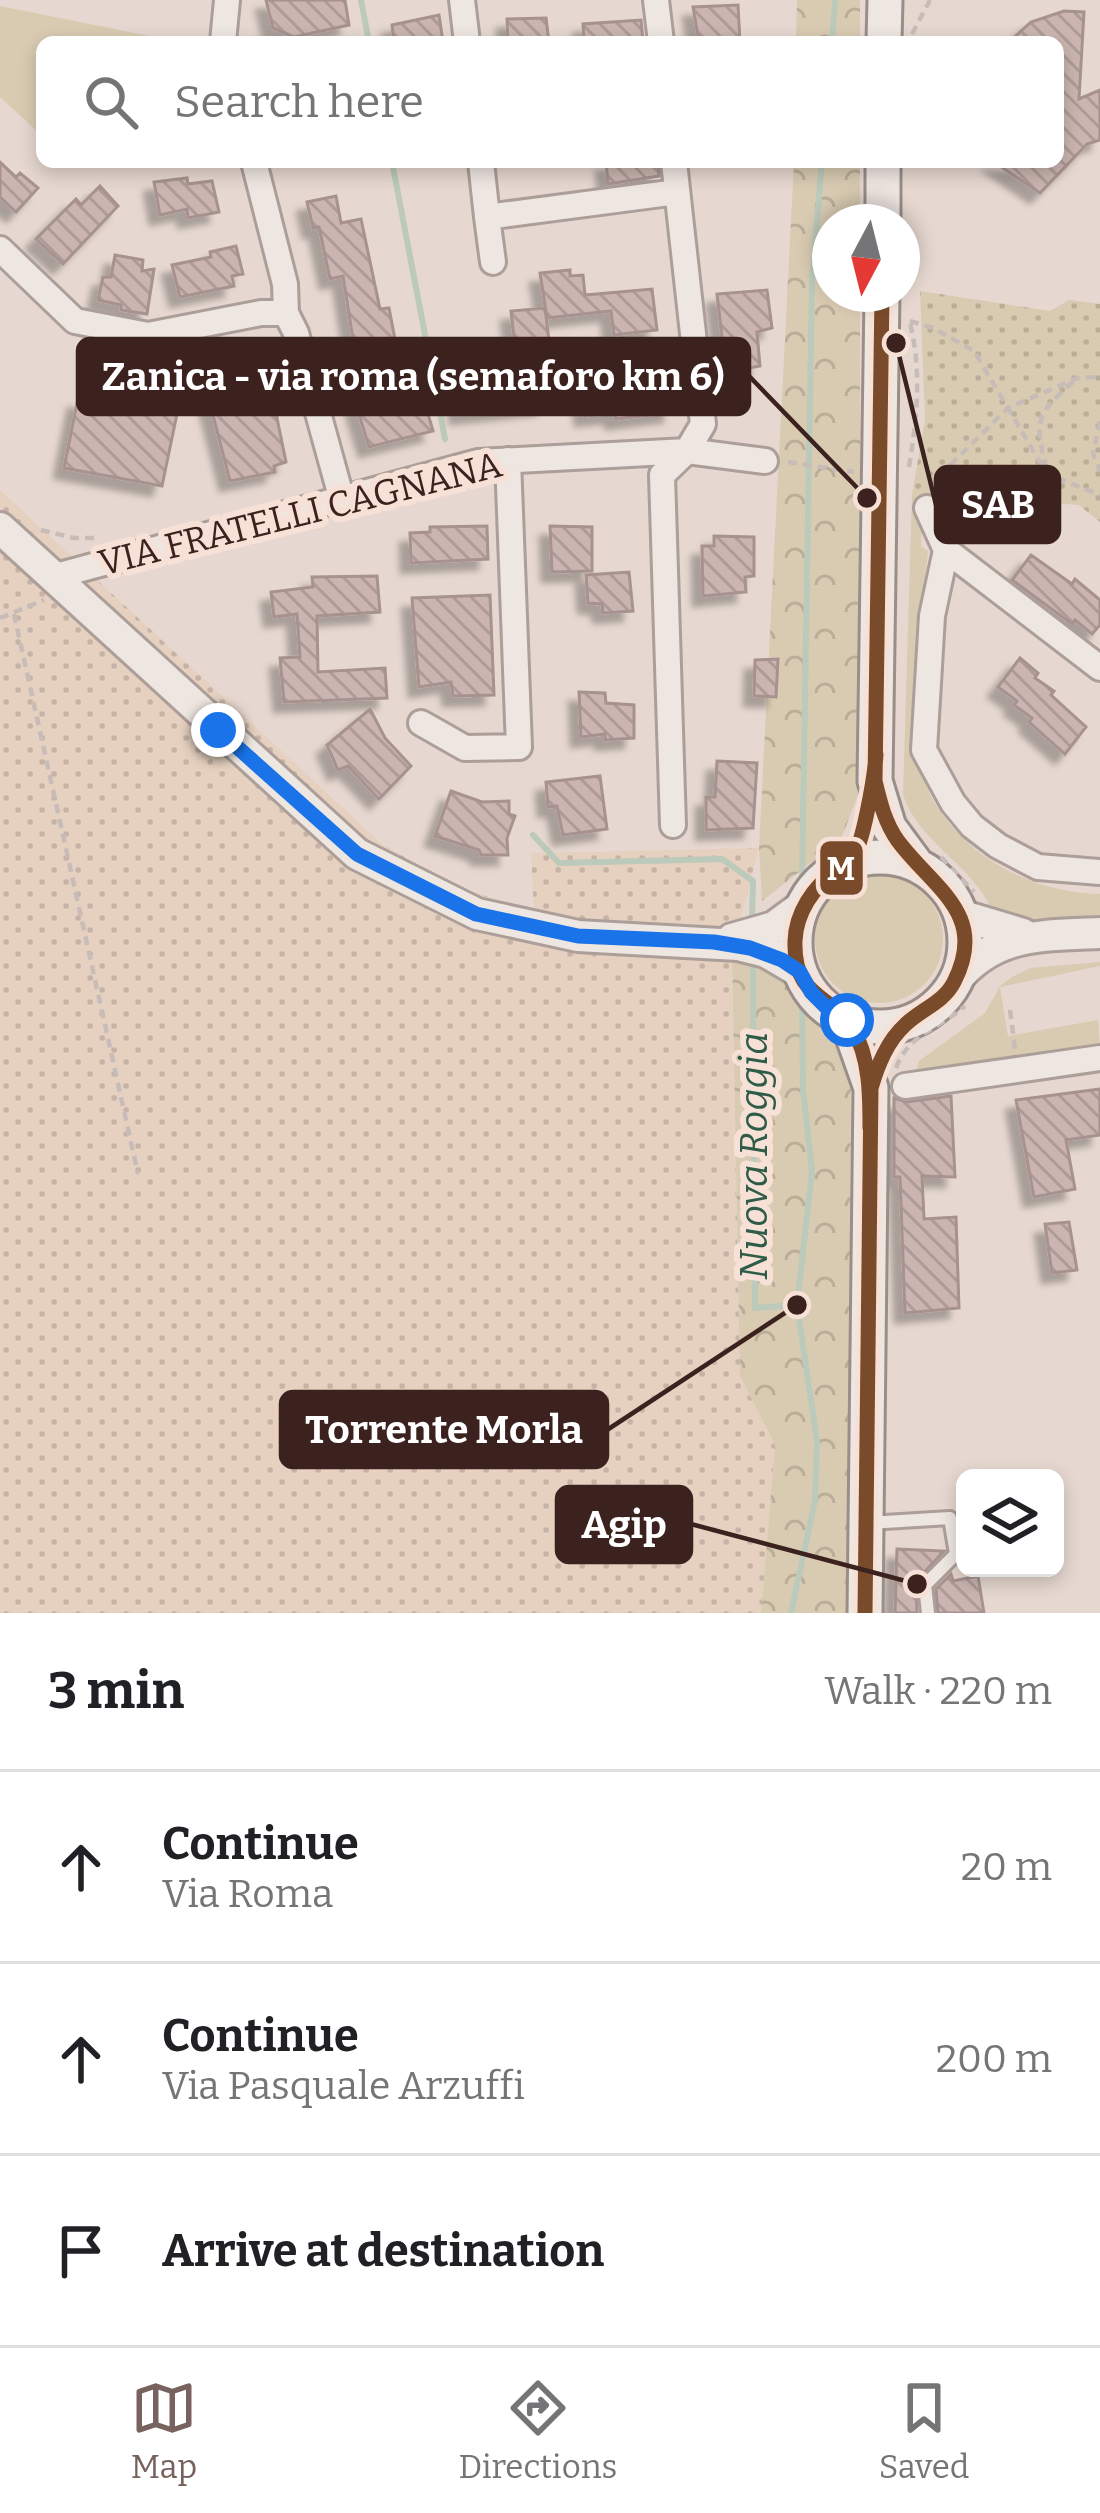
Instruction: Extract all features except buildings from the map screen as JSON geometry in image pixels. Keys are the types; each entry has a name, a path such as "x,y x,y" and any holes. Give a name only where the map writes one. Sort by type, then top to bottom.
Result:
{"main road":[{"path":"884,0 896,36"},
{"path":"883,168 883,204"},
{"path":"852,862 875,781 882,312"},
{"path":"875,781 889,827 917,866 950,895 964,937 955,980 927,1012 908,1022 866,1026 847,1020 811,992 800,972 795,950 802,908 831,872 852,862 896,858 917,866"},
{"path":"847,1020 871,1088"},
{"path":"865,1613 871,1088 880,1060 908,1022"}],"street":[{"path":"224,36 227,0"},
{"path":"462,0 466,36"},
{"path":"656,0 660,36"},
{"path":"256,168 285,284 286,314 296,333 342,500"},
{"path":"482,168 493,262"},
{"path":"673,825 662,475 687,451 703,424 675,168"},
{"path":"488,217 677,192"},
{"path":"0,249 75,321 148,335 261,313 286,314"},
{"name":"VIA FRATELLI CAGNANA","path":"58,582 478,462 687,451 775,461"},
{"path":"421,723 465,748 519,747 508,460"},
{"path":"927,508 946,550 1100,668"},
{"path":"0,528 357,854 476,914 578,936 714,942 766,952 800,972"},
{"path":"946,550 932,616 924,750 953,803 998,846 1038,867 1100,872"},
{"path":"714,942 764,932 802,908"},
{"path":"960,915 1035,937"},
{"path":"955,980 993,946 1035,937 1100,933"},
{"path":"905,1086 1100,1058"}],"lane":[{"path":"866,1523 950,1518 956,1554 925,1585 928,1613"}],"path":[{"path":"900,36 930,0"},
{"path":"910,321 974,351 1047,474 1100,495"},
{"path":"927,508 929,481 1008,408 1077,378 1100,376"},
{"path":"1047,474 1038,435 1044,408 1077,378"},
{"path":"1100,421 1093,454 1100,471"},
{"path":"775,461 868,475"},
{"path":"0,618 14,614 58,582"},
{"path":"14,614 138,1174"},
{"path":"1010,1010 1018,1072"}],"shaded area":[{"path":"0,490 382,844 457,887 534,911 531,853 759,848 732,954 740,1376 775,1445 761,1613 0,1613"}],"green space":[{"path":"797,0 860,0 860,36 796,36"},
{"path":"0,6 150,36 36,36 36,130 0,97"},
{"path":"794,168 860,168 860,204 812,204 812,312 860,312 860,790 841,839 762,901 759,848"},
{"path":"920,291 1050,311 1069,300 1100,304 1100,522 1079,505 912,494 925,419"},
{"path":"912,494 924,495 921,546 928,551 916,700 919,758 929,792 955,830 993,862 1037,883 1100,894 1100,925 1037,928 994,915 974,882 922,828 903,795"},
{"path":"879,875 903,880 924,894 938,915 943,939 938,963 924,984 903,998 879,1003 855,998 834,984 820,963 815,939 820,915 834,894 855,880"},
{"path":"732,954 770,955 825,1016 851,1061 849,1613 761,1613 775,1445 740,1376"},
{"path":"1100,962 1100,966 1000,987 1008,1036 1098,1020 1100,1044 914,1078 919,1061 985,1013 1000,986 1012,977 1030,968"}],"waterway":[{"name":"Nuova Roggia","path":"361,0 368,36"},
{"path":"832,36 835,0"},
{"name":"Nuova Roggia","path":"393,168 445,439"},
{"path":"802,879 812,280 821,168"},
{"name":"Nuova Roggia","path":"533,835 559,863 722,859 753,881 752,920"},
{"name":"Nuova Roggia","path":"753,962 755,1308 797,1305"},
{"path":"791,1613 815,1501 817,1441 797,1305 812,1171 803,1089 802,1010"}],"transit line":[{"name":"M","path":"865,1613 871,1088 894,1038 950,989 963,958 965,938 952,904 893,834 875,781 882,312"},
{"name":"M","path":"870,1128 868,1077 859,1040 845,1018 807,986 800,975 795,941 802,911 813,893 855,853 868,810 876,754"}],"place":[{"name":"SAB","path":"896,343"},
{"name":"Zanica - via roma (semaforo km 6)","path":"867,498"},
{"name":"Torrente Morla","path":"797,1305"},
{"name":"Agip","path":"917,1584"}],"route":[{"path":"218,730 357,854 476,914 578,936 714,942 766,952 800,972 811,992 847,1020"}]}
